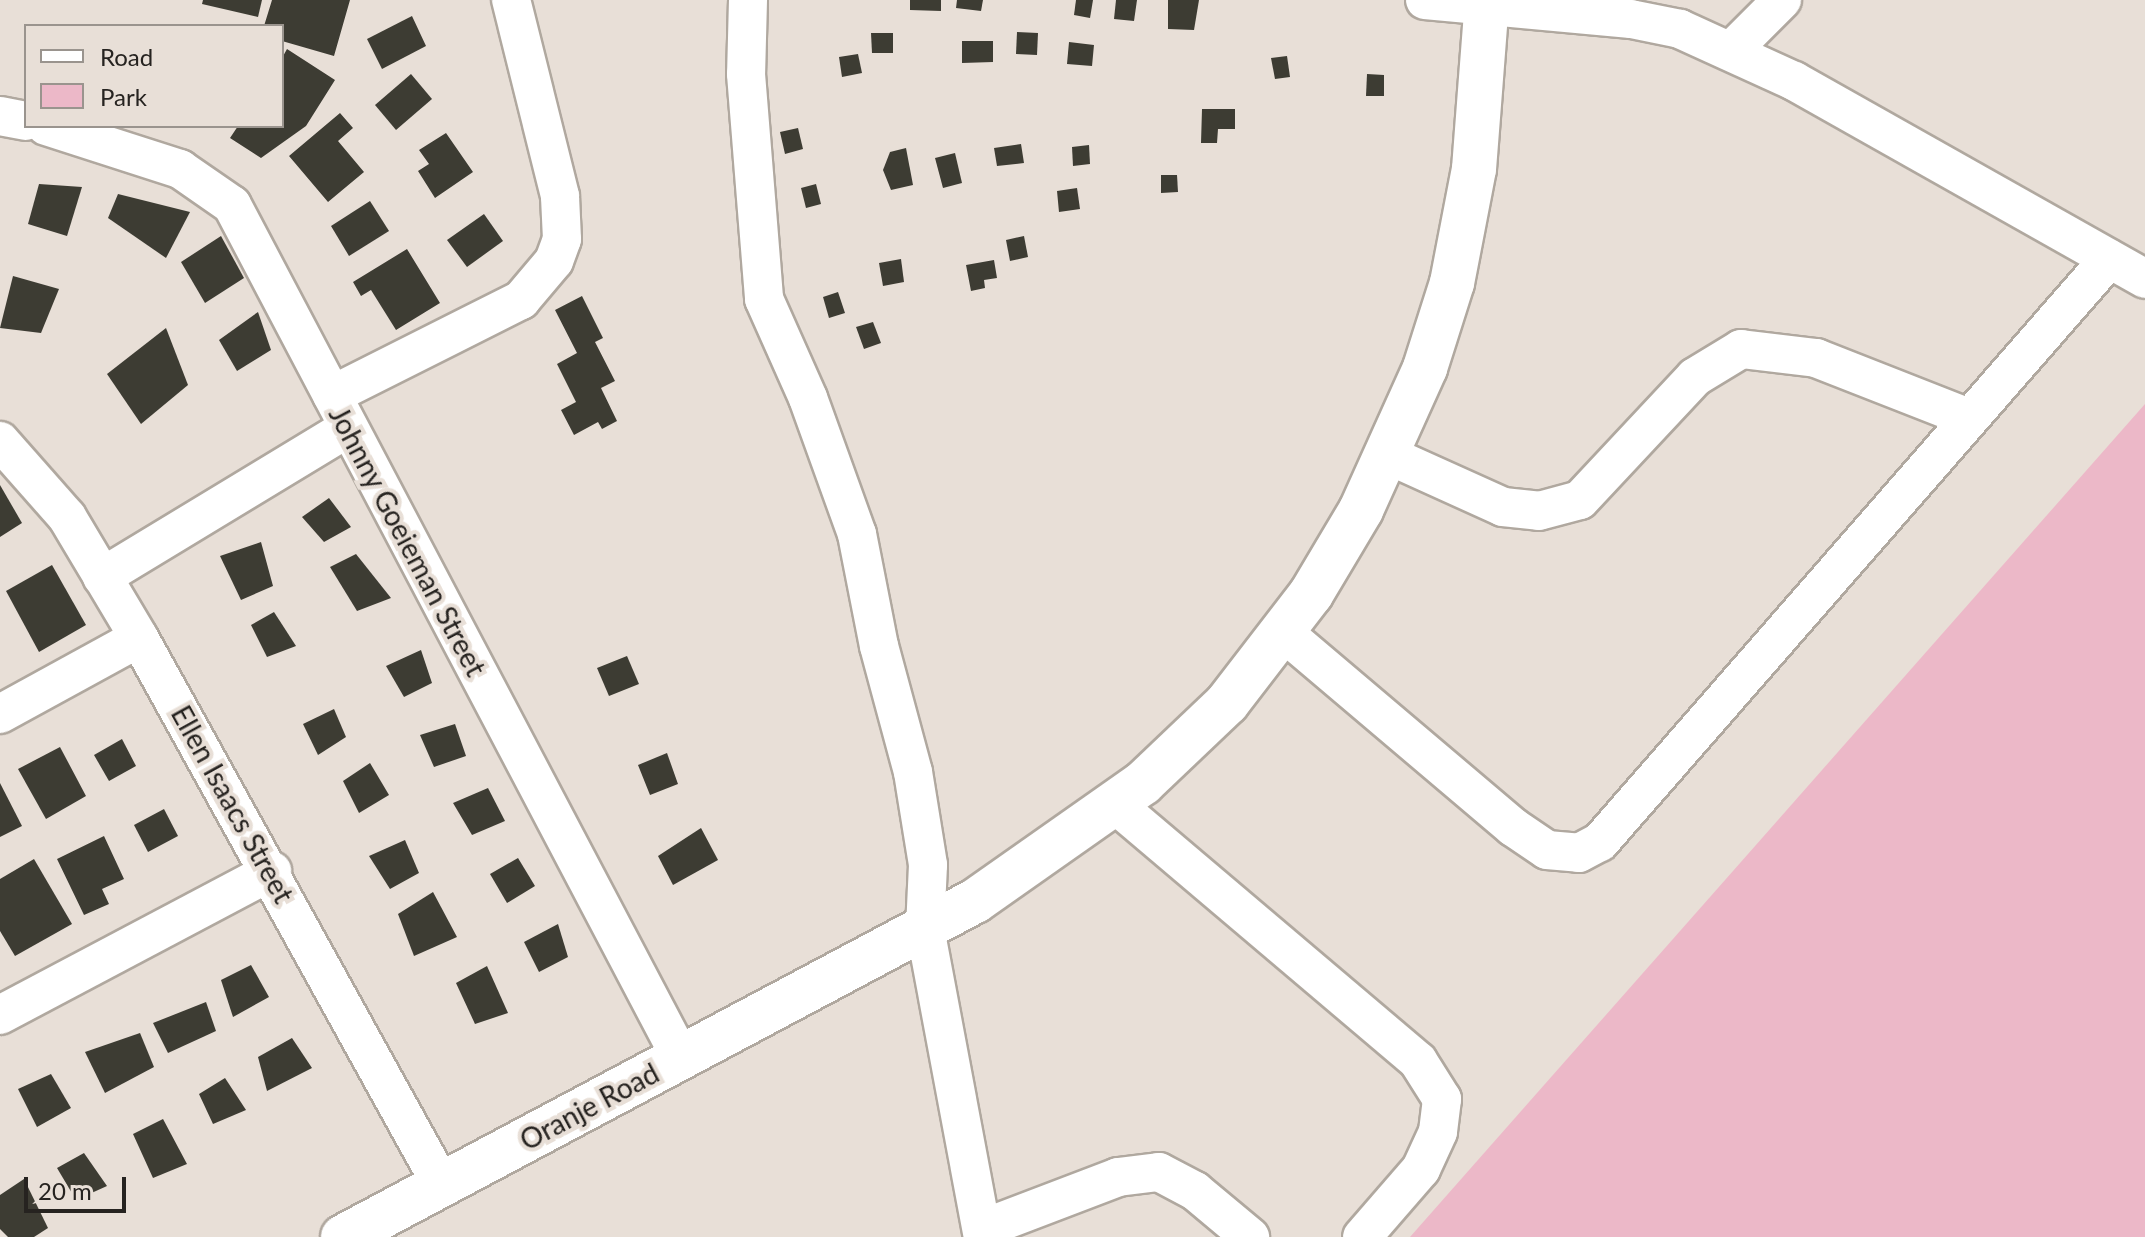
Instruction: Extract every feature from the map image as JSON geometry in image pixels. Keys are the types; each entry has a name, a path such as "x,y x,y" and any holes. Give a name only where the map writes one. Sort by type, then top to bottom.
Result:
{"street":[{"path":"332,395 521,300 554,261 562,239 560,196 511,0"},
{"path":"748,0 746,74 764,299 808,398 857,534 879,646 913,772 928,865 925,928 983,1233 1118,1177 1159,1172 1195,1191 1250,1237"},
{"path":"1425,0 1655,23 1731,51 1794,81 2145,279"},
{"path":"1731,51 1782,0"},
{"name":"Oranje Road","path":"343,1237 925,928 1033,864 1115,804 1227,703 1283,632 1361,510 1425,368 1452,283 1474,169 1487,4"},
{"path":"0,116 24,121"},
{"name":"Johnny Goeieman Street","path":"53,128 141,152 221,194 232,205 681,1058"},
{"path":"1283,632 1513,827 1547,850 1579,853 1600,842 2109,259"},
{"path":"1388,455 1503,507 1539,511 1580,500 1695,377 1741,349 1816,358 1969,418"},
{"path":"102,577 348,428"},
{"name":"Ellen Isaacs Street","path":"0,441 67,517 139,638 272,871 441,1184"},
{"path":"0,714 139,638"},
{"path":"1115,804 1418,1061 1442,1099 1438,1132 1421,1169 1362,1237"},
{"path":"0,1015 272,871"}],"green space":[{"path":"2145,404 2145,1237 1410,1237"}],"building":[{"path":"203,0 262,0 258,17 202,4"},
{"path":"272,0 350,0 334,56 284,42 284,24 265,24"},
{"path":"910,0 941,0 941,11 910,10"},
{"path":"957,0 983,0 981,11 956,8"},
{"path":"1076,0 1093,0 1090,18 1074,15"},
{"path":"1116,0 1137,0 1134,21 1114,19"},
{"path":"1168,0 1199,0 1194,30 1168,29"},
{"path":"412,16 426,46 382,69 367,39"},
{"path":"1017,32 1038,33 1037,55 1016,54"},
{"path":"871,33 893,33 893,53 872,53"},
{"path":"962,41 993,41 993,62 962,63"},
{"path":"1069,42 1094,45 1092,66 1067,64"},
{"path":"287,49 335,80 306,126 261,158 230,138 237,128 284,128 284,54"},
{"path":"858,54 862,73 842,77 839,57"},
{"path":"1287,56 1290,77 1275,79 1271,58"},
{"path":"411,74 432,99 396,130 375,105"},
{"path":"1367,74 1384,75 1384,96 1366,96"},
{"path":"1202,109 1235,109 1235,129 1218,129 1217,143 1201,143"},
{"path":"340,113 353,128 338,141 364,172 328,202 289,156"},
{"path":"798,128 803,149 785,154 780,132"},
{"path":"446,133 473,172 435,198 418,171 429,164 419,150"},
{"path":"1021,144 1024,163 997,166 994,148"},
{"path":"1089,145 1090,164 1073,166 1072,147"},
{"path":"906,148 913,185 891,190 883,170 890,152"},
{"path":"955,153 962,183 943,188 935,158"},
{"path":"1161,175 1177,175 1178,192 1161,193"},
{"path":"39,184 82,187 67,236 28,224"},
{"path":"816,184 821,204 806,208 801,188"},
{"path":"1077,188 1080,209 1059,212 1057,191"},
{"path":"118,194 190,212 166,258 108,218"},
{"path":"370,201 389,231 349,256 331,226"},
{"path":"484,214 503,241 467,267 447,240"},
{"path":"221,236 244,278 205,303 181,262"},
{"path":"1024,236 1028,257 1010,261 1006,240"},
{"path":"407,249 440,303 396,330 371,290 361,296 353,282"},
{"path":"901,259 904,282 883,286 879,263"},
{"path":"994,260 997,278 984,280 985,288 971,291 966,265"},
{"path":"13,276 59,289 41,333 0,328"},
{"path":"838,292 845,313 829,318 823,297"},
{"path":"582,296 603,338 595,342 615,381 601,388 617,421 602,429 598,422 574,435 561,410 576,402 557,364 577,353 555,310"},
{"path":"258,312 271,350 237,371 219,340"},
{"path":"873,322 881,343 864,349 856,327"},
{"path":"166,328 188,385 141,424 107,374"},
{"path":"0,485 22,523 0,537"},
{"path":"329,498 351,527 324,542 302,517"},
{"path":"261,542 273,586 241,600 220,556"},
{"path":"356,554 391,598 357,611 330,567"},
{"path":"52,565 86,625 39,652 6,591"},
{"path":"274,612 296,646 267,657 251,625"},
{"path":"421,650 432,683 404,697 386,666"},
{"path":"627,656 639,684 609,696 597,668"},
{"path":"334,709 346,737 318,755 303,724"},
{"path":"455,724 466,756 434,767 420,735"},
{"path":"122,739 136,766 109,781 94,755"},
{"path":"60,747 86,796 46,819 18,769"},
{"path":"667,753 678,784 650,795 638,765"},
{"path":"370,763 389,795 359,813 343,781"},
{"path":"0,783 22,826 0,837"},
{"path":"488,788 505,821 472,835 453,803"},
{"path":"164,809 178,836 148,852 134,825"},
{"path":"701,828 718,860 673,885 658,856"},
{"path":"104,836 124,879 102,889 109,904 84,915 57,859"},
{"path":"405,840 419,873 390,889 369,856"},
{"path":"518,858 535,886 507,903 490,874"},
{"path":"34,859 72,924 15,956 0,931 0,879"},
{"path":"433,892 457,937 414,956 398,914"},
{"path":"558,924 568,957 539,972 524,942"},
{"path":"251,965 269,997 233,1017 221,980"},
{"path":"487,966 508,1013 475,1024 456,983"},
{"path":"206,1002 216,1031 168,1053 153,1023"},
{"path":"140,1033 154,1067 105,1093 85,1052"},
{"path":"292,1038 312,1068 267,1091 258,1057"},
{"path":"51,1074 71,1108 37,1127 18,1089"},
{"path":"225,1078 246,1110 213,1124 199,1094"},
{"path":"163,1119 187,1164 153,1178 133,1134"},
{"path":"84,1153 107,1186 76,1200 57,1168"},
{"path":"24,1179 48,1228 34,1237 8,1237 0,1229 0,1195"}]}
